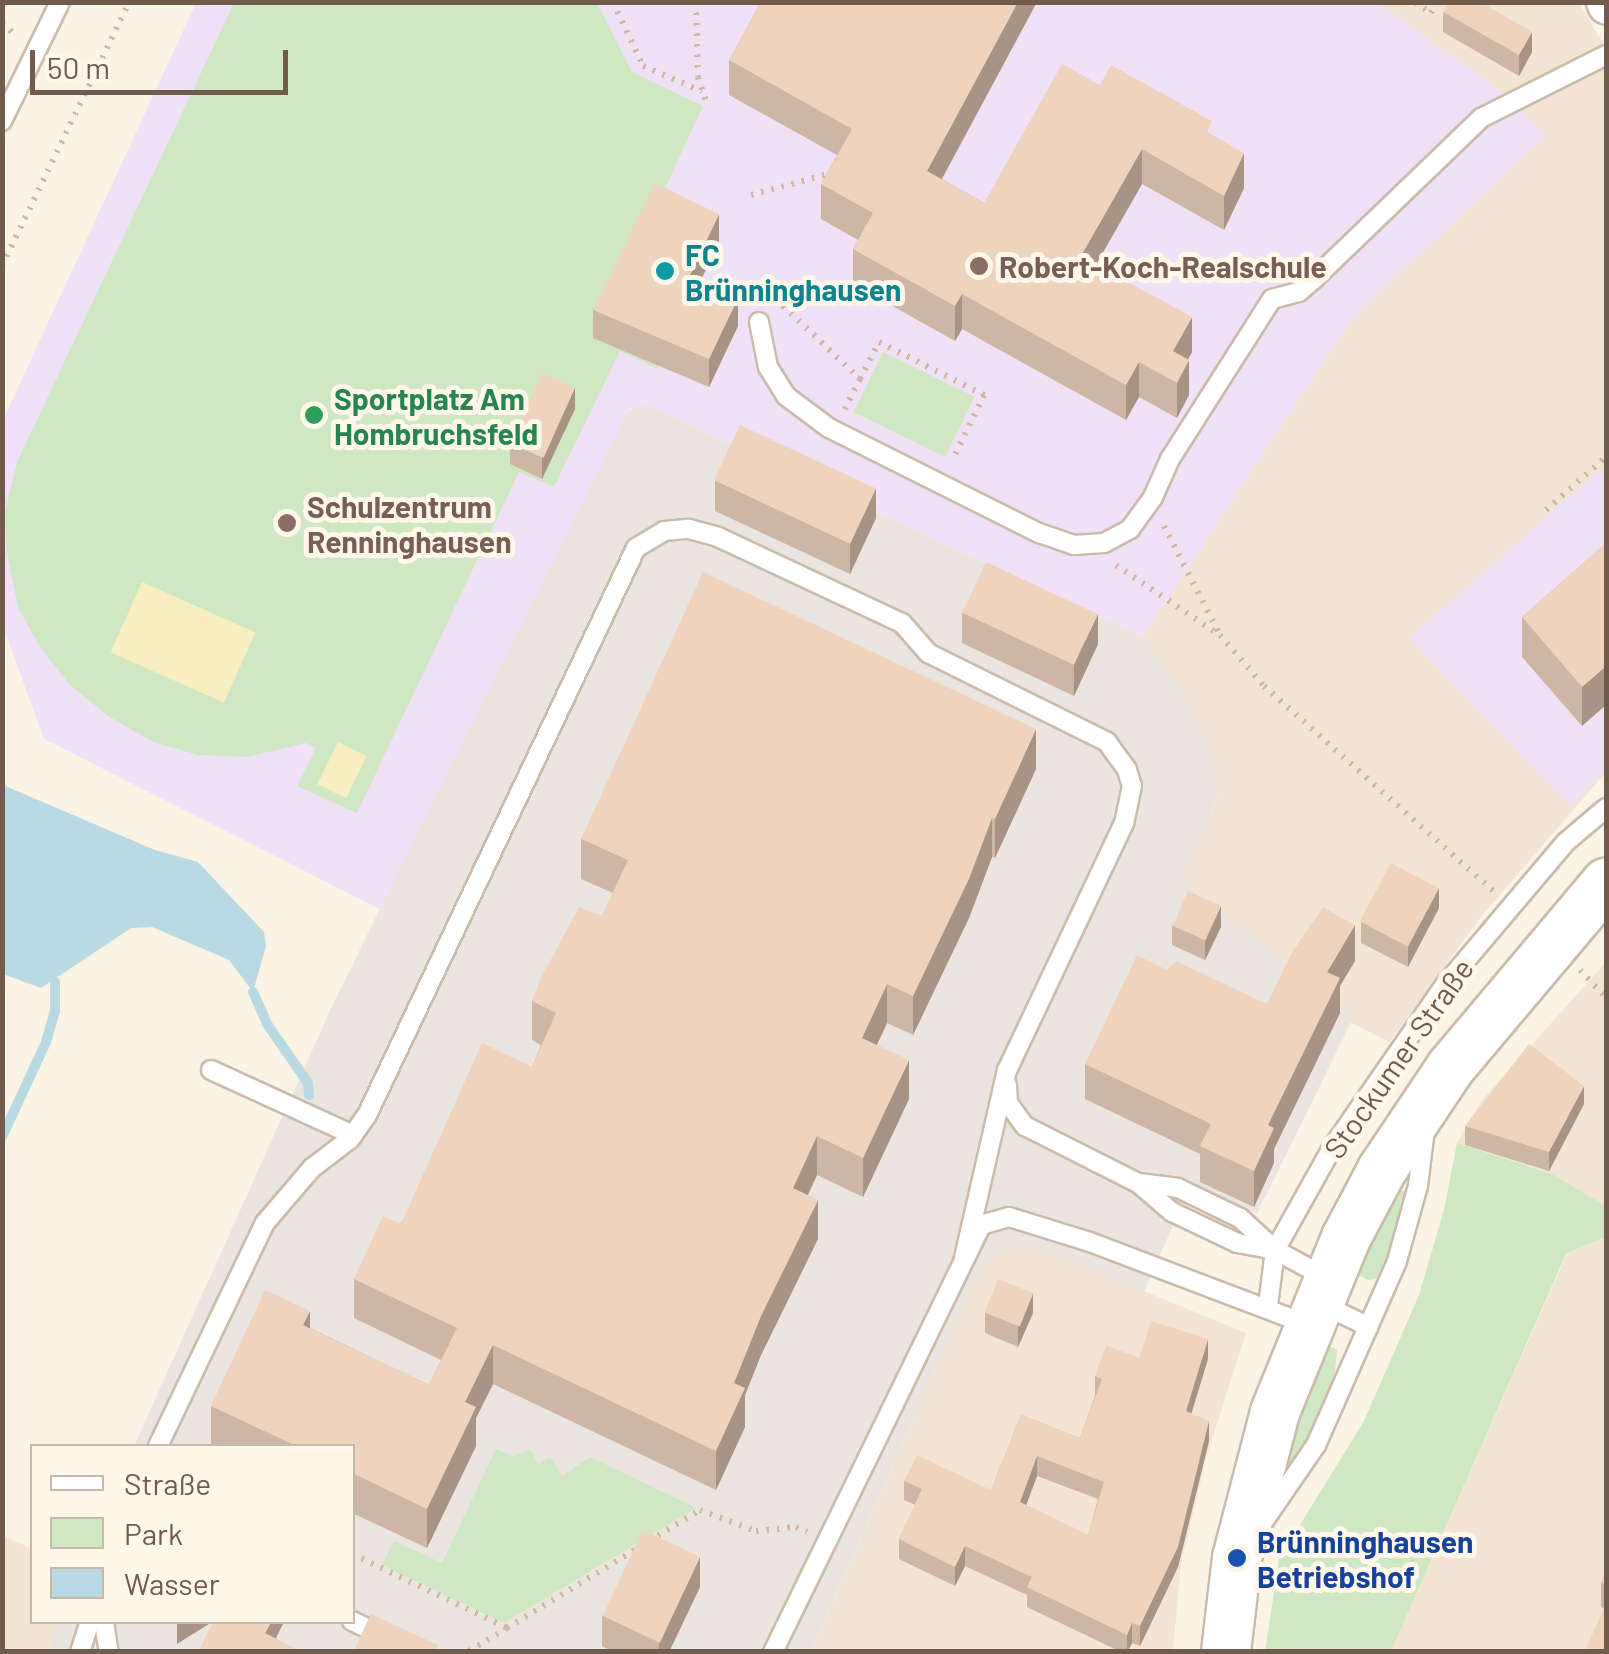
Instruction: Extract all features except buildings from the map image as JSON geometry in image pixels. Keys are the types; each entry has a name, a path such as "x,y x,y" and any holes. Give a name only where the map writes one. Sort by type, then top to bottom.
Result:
{"main road":[{"name":"Stockumer Straße","path":"1226,1652 1234,1584 1260,1464 1305,1303 1423,1106 1606,882"}],"lane":[{"path":"2,120 60,2"},
{"path":"759,322 768,368 786,396 829,428 1039,533 1074,546 1104,543 1130,529 1272,299 1299,292 1481,118 1606,55"},
{"path":"159,1444 265,1224 312,1168 352,1135 367,1114 636,548 664,531 689,528 718,537 902,623 928,653 1108,742 1120,757 1132,786 1124,822 1007,1070 964,1257"},
{"name":"Stockumer Straße","path":"1305,1303 1275,1250 1354,1116 1445,985 1566,842 1600,808 1606,808"},
{"path":"211,1070 352,1135"},
{"path":"1007,1070 1008,1104 1025,1126 1138,1183 1172,1212 1237,1243 1275,1250 1305,1303"},
{"path":"1234,1584 1254,1534 1316,1445 1369,1327 1406,1233 1418,1186 1426,1135 1423,1106"},
{"path":"773,1652 982,1225 1009,1218 1305,1303 1369,1327"},
{"path":"355,1622 418,1652"},
{"path":"80,1652 89,1624"},
{"path":"104,1624 109,1652"}],"path":[{"path":"2,266 128,2"},
{"path":"613,2 643,66 702,91"},
{"path":"696,2 706,102"},
{"path":"1414,2 1431,13 1436,2"},
{"path":"751,196 850,168"},
{"path":"760,284 860,379"},
{"path":"861,422 843,413 878,342 984,395 950,466"},
{"path":"1546,510 1606,456"},
{"path":"1152,497 1176,556 1220,635 1264,686 1511,906"},
{"path":"1086,544 1220,635"},
{"path":"1595,986 1606,998"},
{"path":"467,1652 700,1510 756,1531 796,1527 826,1541"},
{"path":"355,1555 507,1628"}],"shaded area":[{"name":"Schulzentrum Renninghausen","path":"196,3 1378,3 1498,89 1547,135 1353,318 1143,637 647,405 630,408 380,909 44,739 3,626 3,420"},
{"path":"1378,3 1579,3 1606,48 1606,772 1480,918 1389,1042 1350,1022 1353,1015 1179,879 1216,803 1218,785 1213,758 1188,703 1143,637 1353,318 1546,135 1498,89"},
{"path":"636,405 647,405 1143,637 1188,703 1213,758 1218,785 1216,802 1180,880 1354,1016 1257,1214 1191,1184 1144,1292 1037,1247 1005,1247 981,1265 811,1651 49,1652 56,1624 355,1624 355,1444 135,1444 334,1002 624,414"},
{"path":"1598,471 1606,474 1606,768 1570,807 1409,638"},
{"path":"1606,962 1606,1206 1554,1175 1457,1143 1482,1100"},
{"path":"1606,1237 1606,1651 1395,1652 1392,1649 1567,1254"},
{"path":"1005,1247 1037,1247 1246,1333 1207,1455 1181,1563 1173,1651 811,1652 981,1265"},
{"path":"2,1535 30,1548 30,1624 56,1624 49,1651 3,1651"}],"green space":[{"name":"Sportplatz Am Hombruchsfeld","path":"234,3 597,3 632,72 703,106 655,210 661,364 658,369 620,351 554,487 519,472 357,813 297,786 316,748 306,743 247,757 198,755 153,742 108,716 70,685 42,650 18,608 7,552 5,512 17,462"},
{"path":"883,352 975,397 945,457 854,412"},
{"path":"1457,1143 1554,1175 1606,1206 1606,1237 1566,1254 1392,1649 1395,1651 1265,1652 1279,1559 1364,1421 1419,1295 1444,1210"},
{"path":"1398,1190 1405,1191 1406,1202 1392,1246 1376,1279 1368,1280 1357,1274 1357,1266"},
{"path":"1323,1343 1337,1350 1334,1382 1308,1443 1286,1467 1282,1464"},
{"path":"496,1449 514,1457 530,1449 538,1464 550,1457 562,1476 590,1457 696,1508 504,1623 382,1565 394,1541 442,1563"}],"sand":[{"path":"142,582 255,632 224,703 111,652"},
{"path":"338,742 367,756 346,798 317,784"}],"water":[{"path":"3,785 155,850 198,862 264,932 266,946 253,992 229,960 152,927 131,928 41,988 3,974"}],"waterway":[{"path":"2,1137 46,1042 55,1011 55,982"},
{"path":"253,992 267,1024 308,1083 309,1095"}],"place":[{"name":"Robert-Koch-Realschule","path":"979,266"},
{"name":"FC Brünninghausen","path":"665,271"},
{"name":"Sportplatz Am Hombruchsfeld","path":"314,415"},
{"name":"Schulzentrum Renninghausen","path":"287,523"},
{"name":"Brünninghausen Betriebshof","path":"1237,1558"}]}
